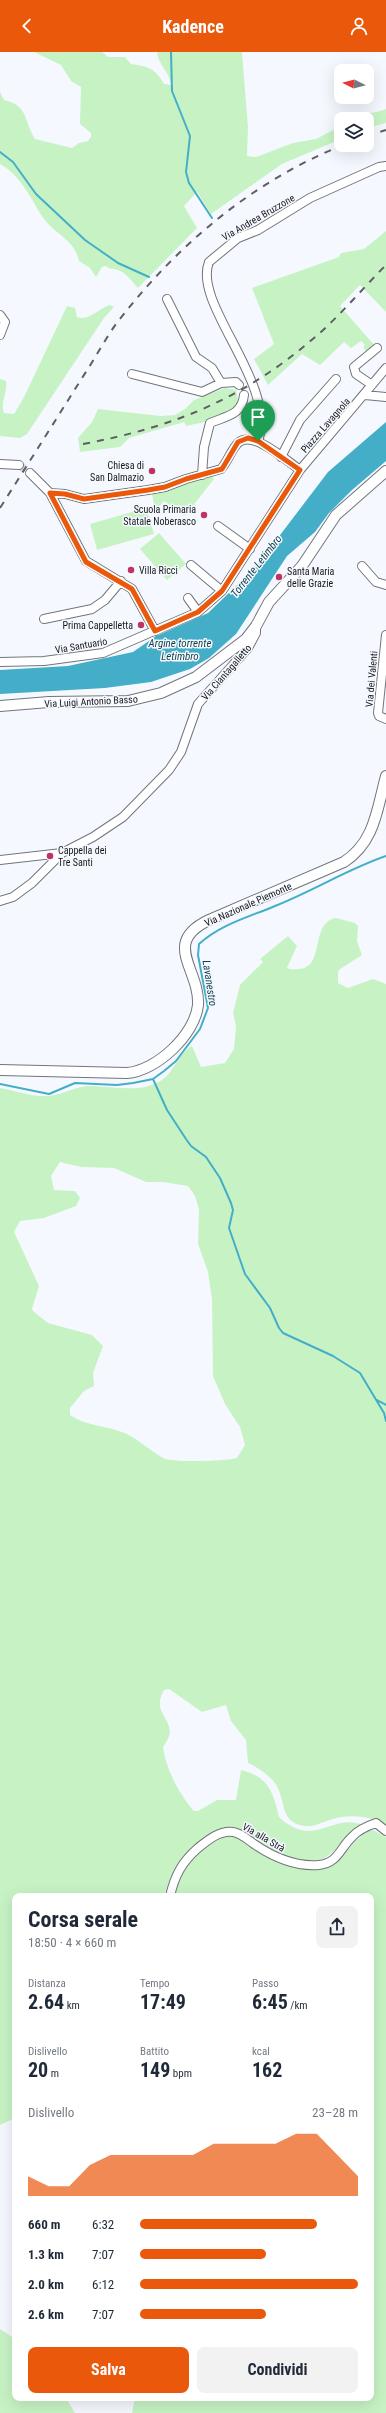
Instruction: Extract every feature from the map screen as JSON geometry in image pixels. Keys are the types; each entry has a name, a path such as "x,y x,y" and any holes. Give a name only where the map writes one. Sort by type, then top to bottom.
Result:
{"main road":[{"name":"Via Ciantagalletto","path":"256,626 269,602 302,566 336,515 386,471"},
{"name":"Via Luigi Antonio Basso","path":"0,706 49,702 128,701 161,693 180,686 216,662 246,639 256,626"},
{"name":"Via Nazionale Piemonte","path":"0,1070 127,1073 146,1069 164,1058 183,1036 194,1017 198,1005 185,953 188,934 203,923 344,862 355,854 365,844 386,776"}],"street":[{"name":"Via Andrea Bruzzone","path":"258,441 262,423 260,413 245,365 212,299 206,279 209,262 238,238 258,230 310,198 379,167 386,166"},
{"path":"167,299 196,357 212,368 221,383"},
{"path":"0,315 5,322 0,335"},
{"path":"372,385 356,374 354,367 377,348"},
{"name":"Piazza Lavagnola","path":"300,470 365,395 386,368"},
{"path":"132,374 202,392 221,383 236,382 239,385"},
{"path":"281,457 300,420 336,379"},
{"path":"202,475 204,447 210,423 238,411 242,406 244,395"},
{"path":"365,395 386,397"},
{"path":"50,493 65,494 84,499 165,487 186,479 222,469 238,442 248,438 258,441 300,470"},
{"path":"0,464 19,465"},
{"name":"Via Santuario","path":"0,662 44,661 103,653 198,612 222,591 300,470"},
{"path":"30,473 50,493 86,562 121,581 132,589 155,631"},
{"path":"218,526 250,549"},
{"path":"191,565 222,591"},
{"path":"362,566 376,582 386,585"},
{"path":"44,619 92,609 105,600 121,581"},
{"path":"188,598 198,612"},
{"name":"Via Ciantagalletto","path":"0,901 13,897 28,886 62,853 93,837 123,817 169,770 181,752 198,704 248,648 256,632 256,626"},
{"name":"Via dei Valenti","path":"386,635 378,713 379,716 386,719"},
{"path":"0,860 62,853"},
{"name":"Via alla Strà","path":"171,1893 181,1864 202,1845 221,1833 238,1833 266,1851 288,1862 315,1865 329,1863 341,1852 352,1836 366,1827 376,1823 386,1831"}],"green space":[{"path":"34,52 102,52 108,57 125,57 131,64 154,71 158,74 164,84 171,85 169,76 159,61 157,52 242,52 248,127 247,156 256,157 293,143 316,139 334,130 334,142 282,164 211,214 197,192 184,206 197,228 138,288 124,273 106,266 102,267 96,277 90,268 79,261 77,254 69,243 44,219 20,182 8,169 0,164 0,92 4,100 18,106 22,110 35,139 72,148 79,143 88,141 91,137 91,133 80,124 81,87 71,81 61,65"},
{"path":"386,109 386,123 374,126 374,113"},
{"path":"386,231 386,312 360,285 340,306 376,347 368,354 363,347 365,345 361,341 351,348 344,342 320,365 302,354 268,385 254,359 274,344 252,288 339,257 341,253 364,249"},
{"path":"110,305 114,307 104,318 27,434 20,438 0,436 0,379 6,381 3,405 4,413 14,414 24,397 67,306 75,308 77,317 85,318"},
{"path":"225,388 236,390 239,404 209,421 186,426 184,422 129,438 120,447 80,452 78,438 92,422 98,409 161,416 175,415 185,409 194,400"},
{"path":"212,476 214,479 185,516 164,501 155,512 152,493"},
{"path":"146,508 154,534 97,550 90,524"},
{"path":"159,533 186,564 167,580 140,549"},
{"path":"336,918 355,923 358,926 357,941 362,955 340,969 338,972 338,983 348,988 373,979 386,984 386,1825 367,1818 353,1816 339,1817 317,1825 309,1826 294,1823 287,1816 279,1791 271,1778 248,1763 246,1740 231,1721 226,1705 202,1712 169,1689 164,1690 160,1699 160,1706 170,1730 163,1747 167,1764 183,1797 194,1811 198,1811 217,1800 236,1800 241,1770 264,1781 272,1793 279,1817 292,1826 303,1830 313,1831 342,1823 352,1822 364,1825 352,1833 329,1855 319,1860 310,1861 292,1859 275,1852 236,1828 230,1827 221,1829 198,1843 180,1861 173,1872 165,1893 12,1893 12,2119 0,2125 0,1088 32,1095 48,1096 87,1086 125,1088 144,1087 153,1085 162,1080 170,1072 187,1049 192,1046 201,1067 225,1063 234,1049 236,1026 233,1013 240,985 263,962 260,959 288,936 297,946 287,968 299,969 307,966 312,961 323,928 328,922","holes":["60,1162 81,1167 114,1168 146,1182 163,1182 188,1186 195,1196 199,1209 198,1244 208,1272 212,1299 213,1376 225,1404 240,1427 245,1445 237,1458 199,1461 168,1460 127,1434 88,1423 76,1419 70,1415 70,1408 84,1391 94,1386 93,1373 103,1346 92,1335 48,1323 34,1312 32,1309 39,1286 14,1232 20,1221 44,1218 76,1206 80,1198 75,1191 54,1190 51,1176"]},
{"path":"373,1830 386,1837 386,2413 132,2413 134,2401 374,2401 374,1893 175,1893 184,1868 205,1848 221,1839 235,1837 240,1839 251,1848 284,1865 301,1869 318,1869 335,1863 358,1839"},
{"path":"0,2329 12,2337 12,2401 68,2401 75,2413 0,2413"}],"water":[{"name":"Argine torrente Letimbro","path":"386,422 386,461 352,490 329,513 315,532 287,556 236,634 209,658 190,669 151,682 105,688 0,694 0,670 68,666 133,652 156,636 208,613 255,568 328,472"}],"waterway":[{"path":"171,52 172,91 190,136 186,172 189,183 212,218"},
{"path":"0,152 13,162 36,194 85,240 118,263 149,277"},
{"name":"Lavanestro","path":"0,1084 49,1094 75,1083 117,1085 153,1079 176,1061 200,1029 208,1008 198,955 199,944 216,931 226,926 289,900 358,867 386,856"},
{"path":"153,1079 167,1110 186,1139 191,1146 206,1157 220,1178 233,1210 229,1228 245,1274 270,1308 279,1328 283,1333 333,1356 360,1373 384,1413 386,1421"},
{"path":"377,1400 386,1405"}],"tunnel":[{"path":"19,465 30,473"}],"railway":[{"path":"374,134 386,130"},
{"path":"0,508 107,337 139,295 164,268 218,219 247,197 309,160 334,149"},
{"path":"83,444 148,429 206,408 234,394 261,378 324,330 386,265"}],"place":[{"name":"Chiesa di San Dalmazio","path":"152,471"},
{"name":"Scuola Primaria Statale Noberasco","path":"204,515"},
{"name":"Villa Ricci","path":"131,570"},
{"name":"Santa Maria delle Grazie","path":"279,577"},
{"name":"Prima Cappelletta","path":"141,625"},
{"name":"Cappella dei Tre Santi","path":"50,856"}],"route":[{"path":"248,438 258,441 300,470 222,591 206,607 198,612 155,631 132,589 121,581 86,562 50,493 65,494 84,499 165,487 186,479 216,472 222,469 226,464 238,442 248,438"}],"water label":[{"name":"Torrente Letimbro","path":"256,566"}]}
